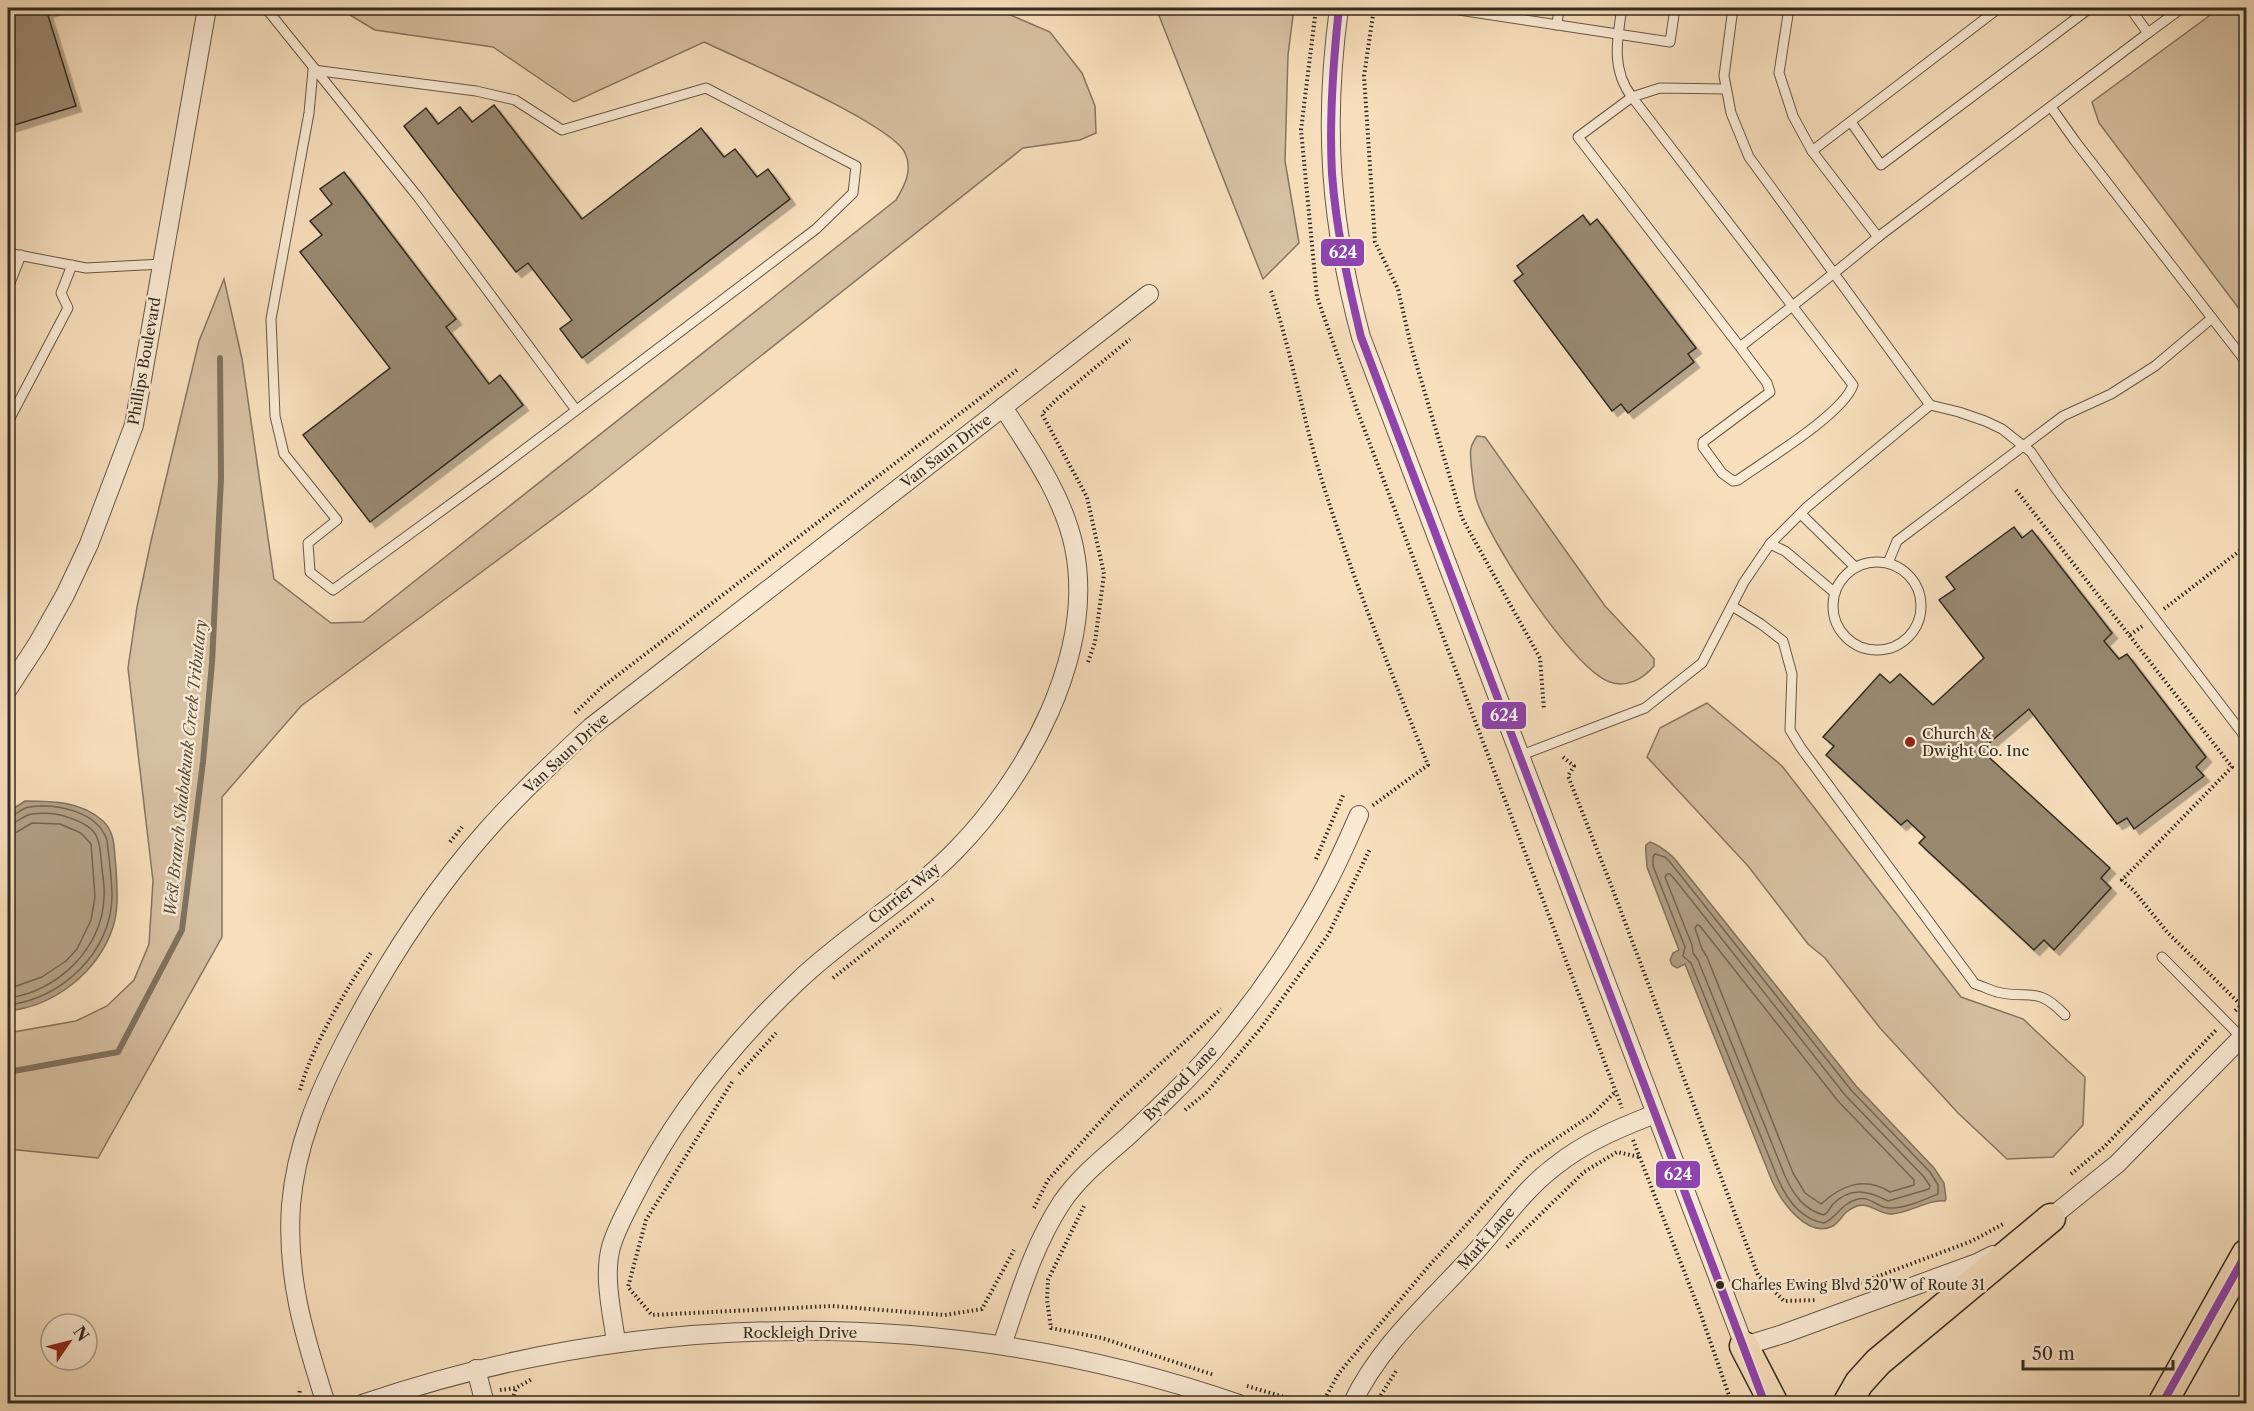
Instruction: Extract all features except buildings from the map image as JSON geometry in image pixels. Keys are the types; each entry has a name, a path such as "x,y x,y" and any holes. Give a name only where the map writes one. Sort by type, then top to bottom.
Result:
{"main road":[{"path":"1847,1404 1859,1383 1878,1362 2051,1218"},
{"path":"2162,1404 2247,1256"},
{"path":"2183,1404 2247,1256"},
{"path":"1744,1346 1774,1404"}],"street":[{"name":"Phillips Boulevard","path":"8,689 38,643 65,595 89,544 134,425 207,8"},
{"path":"1339,8 1331,73 1330,162 1334,206 1349,294 1376,379 1765,1404"},
{"name":"Van Saun Drive","path":"326,1404 303,1330 295,1293 290,1248 291,1204 298,1159 308,1122 330,1071 363,1007 400,944 442,885 488,829 538,776 591,727 1149,294"},
{"name":"Currier Way","path":"616,1342 608,1266 611,1246 619,1225 648,1169 681,1116 723,1061 756,1023 799,980 844,940 919,884 954,852 986,816 1014,778 1038,736 1057,693 1071,650 1077,615 1078,583 1074,548 1065,513 1052,484 1003,407"},
{"name":"Bywood Lane","path":"1002,1345 1036,1249 1063,1200 1088,1171 1171,1096 1213,1050 1251,1002 1287,952 1326,885 1359,815"},
{"path":"1744,1346 1977,1263 2013,1245 2051,1218 2117,1164 2244,1035"},
{"name":"Mark Lane","path":"1352,1404 1364,1379 1382,1354 1470,1259 1538,1180 1554,1166 1598,1137 1655,1114"},
{"name":"Rockleigh Drive","path":"362,1404 476,1369 616,1342 699,1333 828,1330 910,1334 1002,1345 1141,1374 1239,1404"},
{"path":"476,1369 485,1404"}],"lane":[{"path":"263,8 269,12 313,70 418,197 576,410"},
{"path":"1446,8 1670,42 1675,8"},
{"path":"1557,26 1559,8"},
{"path":"1622,8 1618,34 1618,68 1624,87 1632,98 1853,385 1851,393 1836,410 1738,480 1733,481 1722,474 1703,447 1703,442 1770,392 1767,383 1578,137 1632,98 1660,88 1726,89"},
{"path":"1733,8 1724,76 1731,113 1749,157 1930,405 1985,421 2002,429 2031,452 2056,489 2247,738"},
{"path":"1789,8 1779,73 1793,117 1812,151 1878,237"},
{"path":"1812,151 1999,8"},
{"path":"1851,122 1881,165 2090,8"},
{"path":"2130,8 2148,33"},
{"path":"1740,346 1878,237 2182,8"},
{"path":"313,70 476,91 515,100 562,130 706,88 856,166 853,194 816,228 333,590 310,572 308,543 337,520 284,454 275,416 271,320 309,112 313,70"},
{"path":"2051,107 2247,362"},
{"path":"8,253 86,268 162,264"},
{"path":"8,288 21,255"},
{"path":"8,422 68,308 61,293 72,265"},
{"path":"1888,563 1897,541 2023,445 2063,416 2111,394 2155,366 2212,318"},
{"path":"1519,756 1645,708 1702,663 1744,582 1770,544 1801,514 1930,405"},
{"path":"1801,514 1855,567"},
{"path":"1770,544 1785,551 1835,593"},
{"path":"1866,563 1888,563 1902,569 1912,580 1919,593 1921,608 1918,622 1910,635 1899,644 1885,649 1870,649 1856,644 1844,635 1836,622 1833,608 1835,593 1839,583 1855,567 1866,563"},
{"path":"1732,606 1783,641 1792,674 1790,730 1975,984 1997,992 2035,995 2051,1000 2065,1015"},
{"path":"2162,957 2244,1035"}],"path":[{"path":"1374,8 1364,76 1375,242 1398,289 1411,346 1462,518 1539,658 1544,710"},
{"path":"1271,291 1287,339 1317,464 1372,623 1428,765 1359,815"},
{"path":"1087,664 1095,642 1104,574 1087,497 1042,414 1130,339"},
{"path":"568,720 601,688 1024,364"},
{"path":"2163,610 2247,546"},
{"path":"2130,635 2146,623"},
{"path":"1313,865 1344,792"},
{"path":"448,844 463,826"},
{"path":"1180,1114 1206,1093 1260,1028 1328,936 1370,849"},
{"path":"826,983 936,896"},
{"path":"297,1099 307,1065 372,951"},
{"path":"1033,1211 1048,1180 1117,1103 1222,1008"},
{"path":"777,1031 733,1081 646,1220 628,1287 652,1315 832,1306 945,1315 982,1309 1018,1242"},
{"path":"1238,1383 1284,1398 1324,1403 1339,1373 1353,1356 1427,1268 1527,1158 1593,1114 1616,1091"},
{"path":"1505,1248 1584,1172 1617,1152 1639,1157"},
{"path":"1086,1202 1048,1280 1047,1300 1051,1328 1102,1338 1215,1375"},
{"path":"1376,1404 1397,1370"},
{"path":"511,1404 516,1388 537,1376"},
{"path":"288,1404 299,1398 300,1387"}],"shaded area":[{"path":"338,8 994,8 1050,32 1082,73 1095,106 1096,133 1080,140 1023,148 588,493 301,706 222,797 222,937 98,1158 8,1149 8,1033 76,1021 107,1006 134,980 149,944 153,881 128,668 137,607 151,541 199,341 224,279 242,359 274,579 331,623 363,622 896,200 907,177 908,165 905,153 894,141 873,126 813,93 704,42 574,102 493,47 375,30"},
{"path":"1156,8 1294,8 1288,55 1285,161 1299,243 1263,279"},
{"path":"2220,8 2246,8 2246,318 2099,123 2092,102"},
{"path":"1477,436 1485,437 1605,606 1654,659 1654,666 1645,675 1628,683 1616,684 1594,672 1554,629 1533,600 1496,542 1476,498 1471,452"},
{"path":"1707,703 1782,766 1961,997 2023,1019 2085,1077 2083,1125 2053,1157 2007,1159 1958,1113 1880,1028 1825,958 1808,944 1748,866 1647,757 1660,728"}],"water":[{"path":"25,801 56,802 76,806 103,821 114,843 117,905 113,927 106,943 86,972 58,994 42,1002 8,1011 8,812"},
{"path":"1650,842 1674,858 1856,1086 1934,1168 1944,1183 1945,1201 1932,1202 1892,1214 1867,1206 1857,1206 1845,1213 1833,1226 1823,1229 1805,1223 1788,1207 1772,1181 1685,964 1677,968 1670,960 1673,953 1679,950 1647,867 1646,845"}],"waterway":[{"name":"West Branch Shabakunk Creek Tributary","path":"8,1072 118,1052 182,930 203,762 212,663 221,478 220,358"}],"transit line":[{"name":"624","path":"1339,8 1332,91 1332,174 1343,256 1361,337 1765,1404"},
{"name":"624","path":"2162,1404 2246,1254"}],"place":[{"name":"Church & Dwight Co. Inc","path":"1910,742"},
{"name":"Charles Ewing Blvd 520'W of Route 31","path":"1720,1285"}]}
